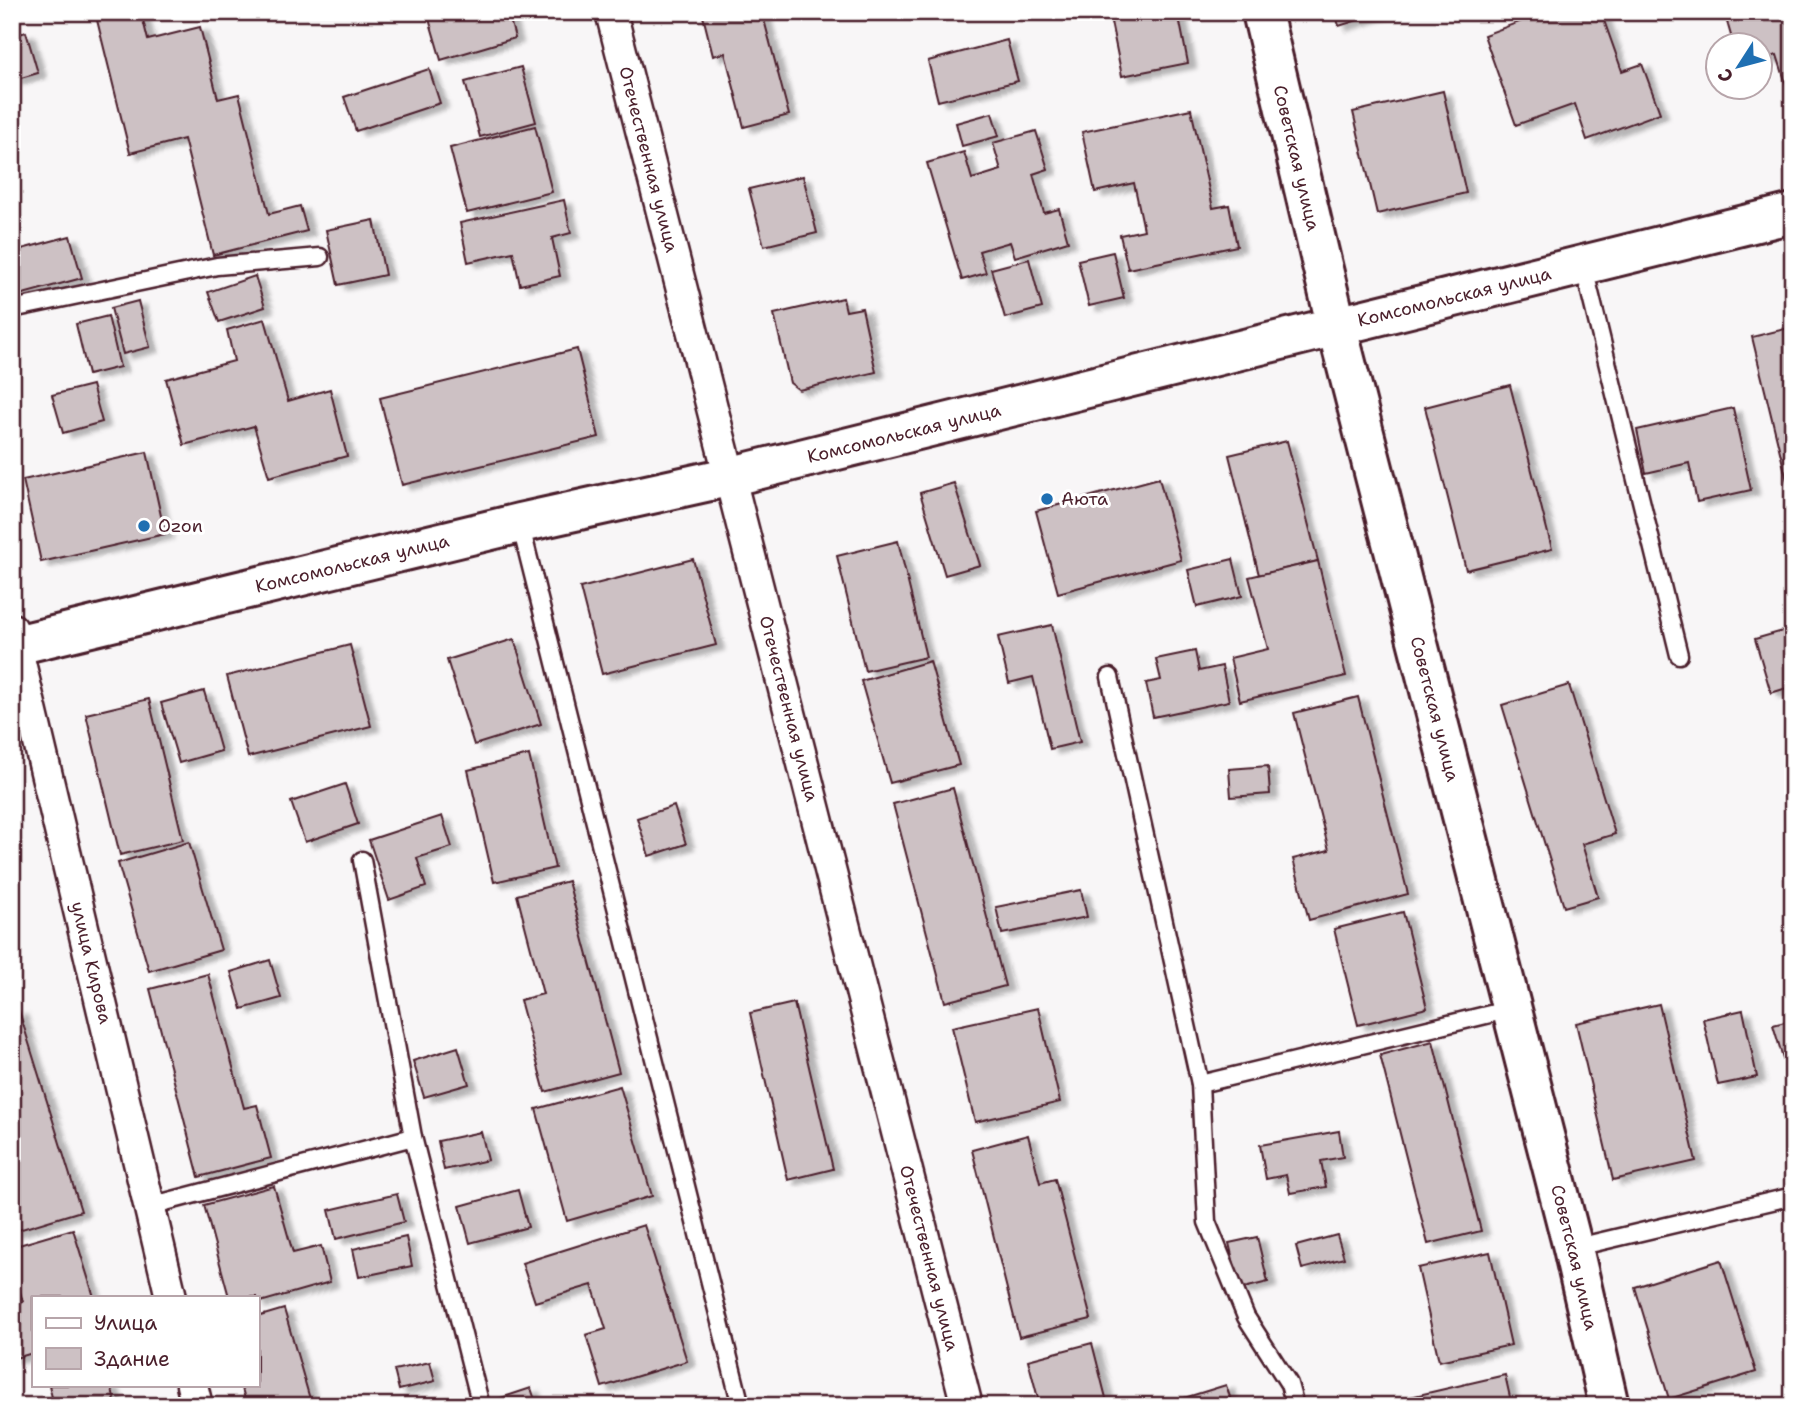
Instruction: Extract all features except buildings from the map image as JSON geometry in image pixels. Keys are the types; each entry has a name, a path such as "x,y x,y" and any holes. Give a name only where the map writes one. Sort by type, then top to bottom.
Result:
{"main road":[{"name":"Советская улица","path":"1262,12 1336,324 1573,1248 1609,1406"},
{"name":"Комсомольская улица","path":"14,640 728,477 1336,324 1793,213"}],"street":[{"name":"Отечественная улица","path":"611,12 967,1406"},
{"name":"улица Кирова","path":"14,640 172,1296"},
{"path":"192,1386 197,1406"}],"lane":[{"path":"12,309 217,266 320,257"},
{"path":"1583,264 1679,654"},
{"path":"520,523 741,1406"},
{"path":"1110,677 1200,1084 1207,1222 1246,1317 1289,1384 1295,1406"},
{"path":"362,860 413,1137 481,1406"},
{"path":"1200,1084 1511,1009"},
{"path":"150,1206 413,1137"},
{"path":"1573,1248 1793,1196"}],"place":[{"name":"Аюта","path":"1047,499"},
{"name":"Ozon","path":"144,526"}]}
